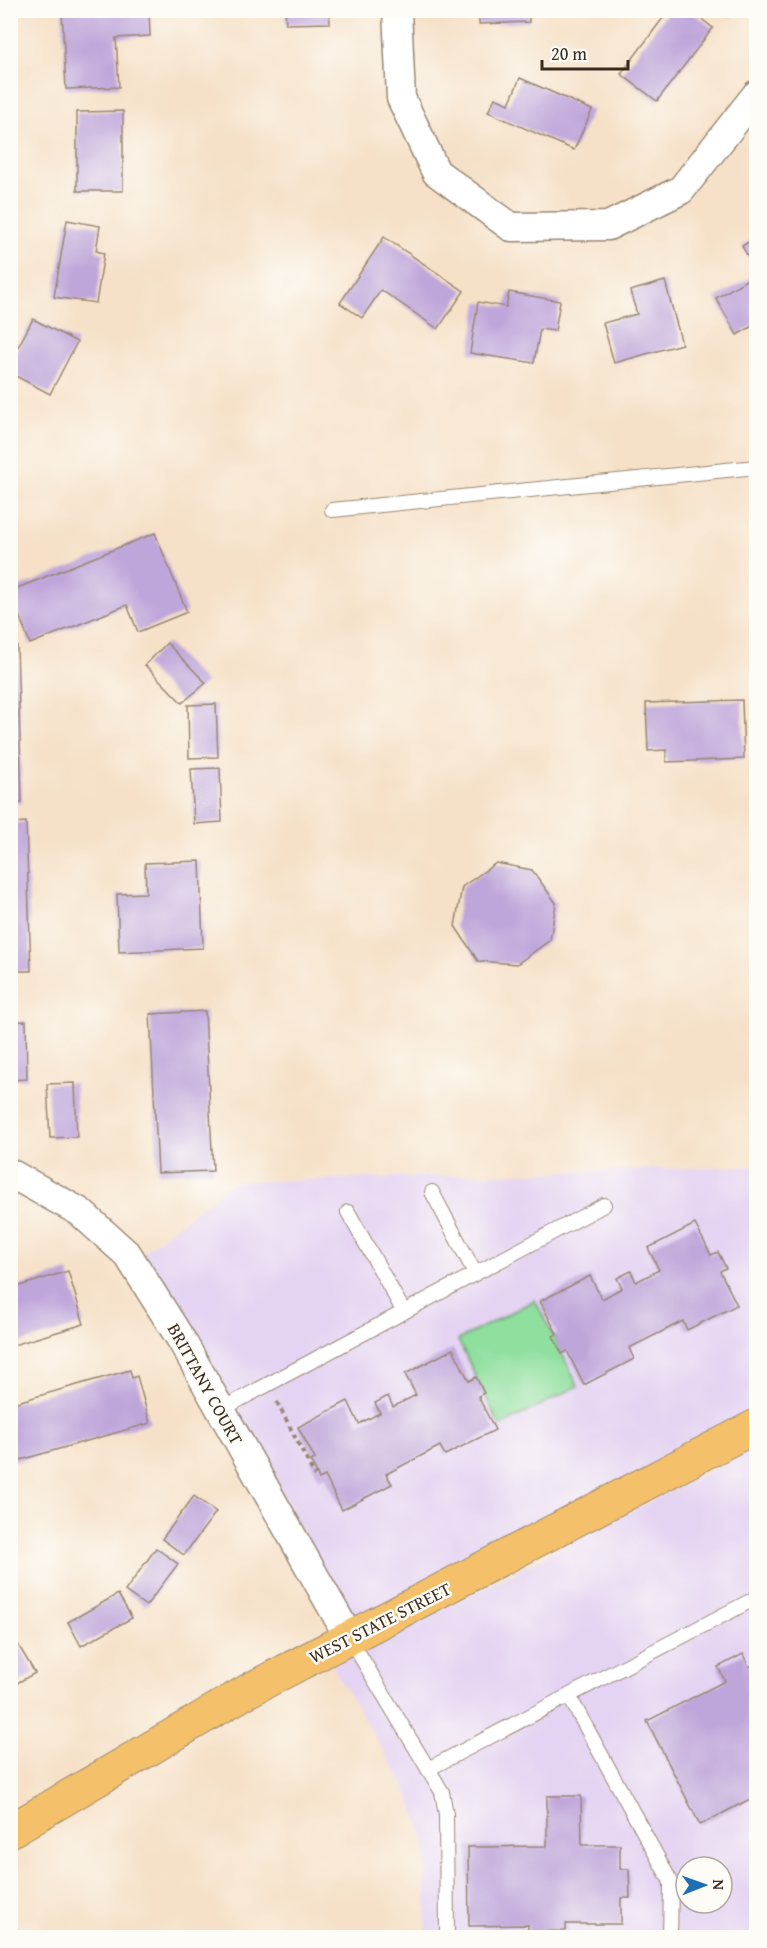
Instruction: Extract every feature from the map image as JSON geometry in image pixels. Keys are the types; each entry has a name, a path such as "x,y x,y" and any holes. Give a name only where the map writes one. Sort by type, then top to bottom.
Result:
{"main road":[{"name":"WEST STATE STREET","path":"10,1831 252,1689 756,1426"}],"street":[{"path":"397,10 401,98 436,172 511,227 608,226 681,190 756,94"},
{"name":"BRITTANY COURT","path":"10,1173 80,1212 128,1255 182,1341 350,1639"}],"lane":[{"path":"332,510 756,467"},
{"path":"432,1192 475,1273"},
{"path":"220,1410 604,1205"},
{"path":"348,1212 404,1312"},
{"path":"428,1769 756,1598"},
{"path":"350,1639 442,1792 446,1814 447,1938"},
{"path":"569,1696 671,1882 670,1938"}],"path":[{"path":"275,1400 315,1476"}],"shaded area":[{"path":"756,1166 756,1411 355,1624 143,1252 233,1182"},
{"path":"756,1447 756,1937 426,1937 426,1843 406,1788 332,1666"}],"green space":[{"path":"535,1300 578,1386 500,1426 458,1340"}],"building":[{"path":"149,10 150,36 116,38 119,87 66,89 62,11"},
{"path":"285,10 329,10 330,23 286,24"},
{"path":"479,10 529,10 529,22 479,24"},
{"path":"669,10 690,10 713,28 657,101 621,74"},
{"path":"720,10 733,10 728,17"},
{"path":"520,78 592,110 574,150 488,112 495,98 509,104"},
{"path":"123,111 123,191 77,191 77,112"},
{"path":"67,220 100,226 96,251 104,253 96,303 54,297"},
{"path":"384,237 464,291 438,329 381,290 362,318 340,303"},
{"path":"756,237 756,271 742,246"},
{"path":"756,274 756,324 737,335 716,298"},
{"path":"665,281 682,344 614,363 603,323 637,314 630,291"},
{"path":"509,292 560,301 555,331 540,329 534,363 470,353 478,302 506,307"},
{"path":"33,319 77,342 50,394 10,373 10,362"},
{"path":"155,533 187,612 138,632 127,605 30,644 10,591"},
{"path":"167,643 206,683 182,703 145,665"},
{"path":"10,646 17,646 22,803 10,804"},
{"path":"742,700 744,759 666,762 666,750 648,751 646,703"},
{"path":"216,704 218,757 189,758 188,705"},
{"path":"220,768 222,822 194,824 191,769"},
{"path":"26,822 31,971 10,971 10,823"},
{"path":"200,861 203,948 119,952 117,894 146,893 145,863"},
{"path":"496,863 532,870 556,903 550,940 517,964 478,961 455,926 462,887"},
{"path":"205,1011 213,1171 158,1173 150,1014"},
{"path":"26,1021 27,1079 10,1080 10,1022"},
{"path":"75,1083 77,1137 50,1138 47,1084"},
{"path":"695,1224 711,1255 718,1252 726,1268 720,1271 737,1305 687,1330 683,1321 629,1348 634,1359 584,1385 567,1351 562,1354 553,1336 557,1334 540,1301 590,1276 602,1299 622,1288 617,1278 631,1271 636,1282 659,1270 648,1248"},
{"path":"68,1271 84,1324 10,1346 10,1289"},
{"path":"453,1349 469,1381 476,1377 484,1393 478,1396 495,1430 445,1455 440,1446 386,1474 392,1484 342,1510 325,1476 319,1479 311,1461 315,1459 298,1427 348,1401 359,1424 380,1413 375,1403 388,1396 393,1407 416,1395 405,1374"},
{"path":"130,1370 132,1378 137,1376 150,1423 10,1463 10,1404"},
{"path":"194,1496 216,1512 184,1555 162,1539"},
{"path":"156,1548 178,1564 146,1606 125,1591"},
{"path":"118,1594 132,1618 81,1646 68,1622"},
{"path":"10,1631 35,1673 10,1687"},
{"path":"743,1654 749,1667 756,1663 756,1796 700,1825 647,1721 725,1681 718,1667"},
{"path":"547,1796 581,1796 582,1845 620,1845 620,1869 629,1869 630,1898 621,1898 621,1924 566,1924 566,1931 528,1932 528,1925 469,1926 468,1847 547,1846"}]}
